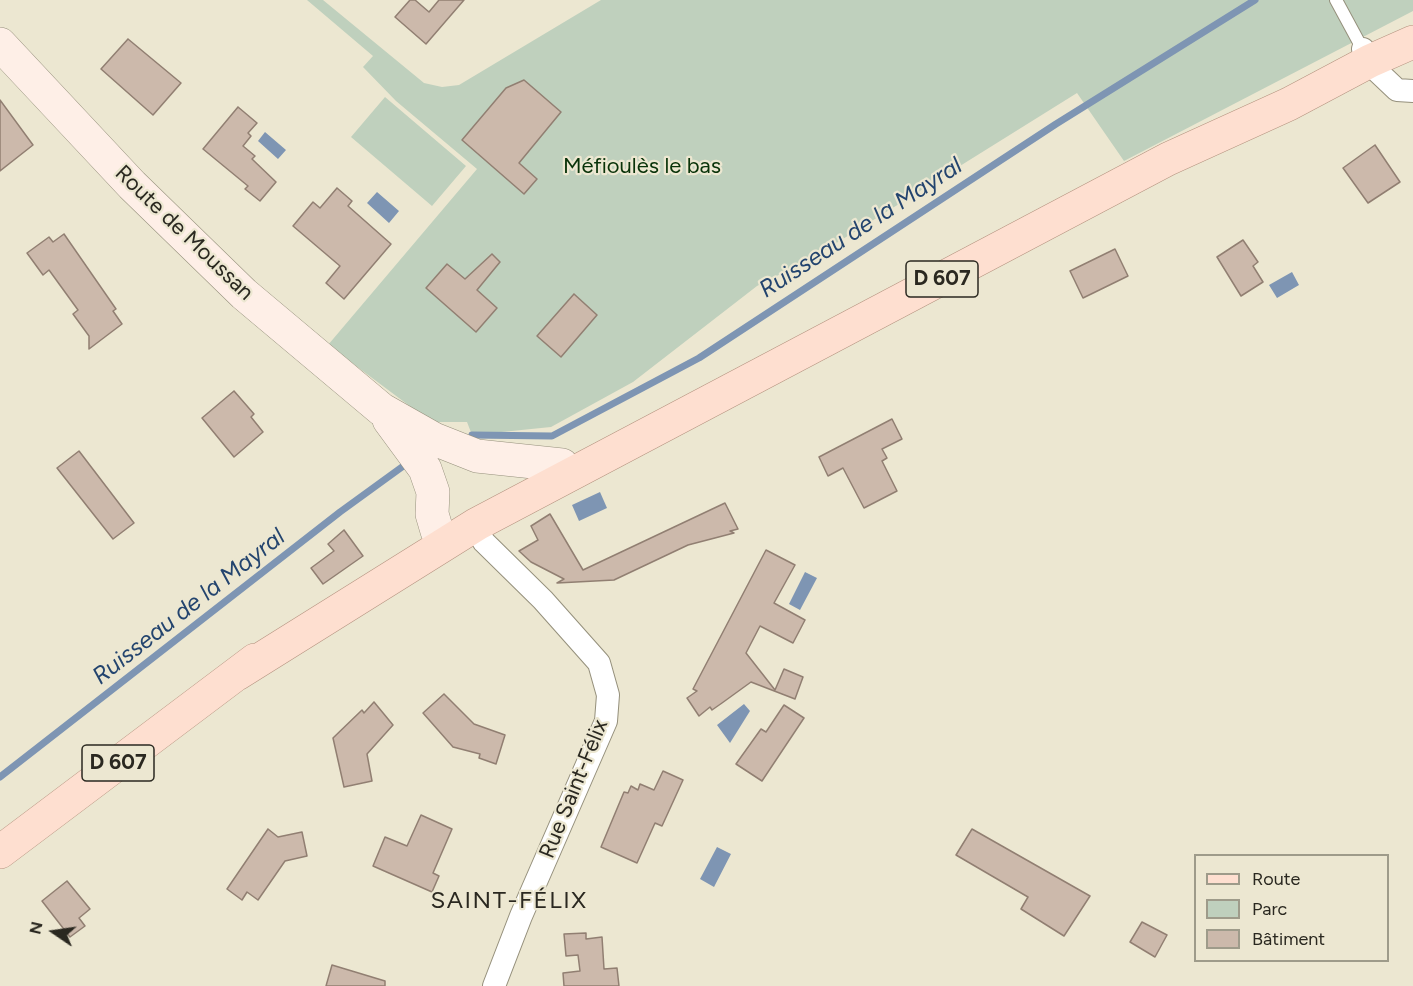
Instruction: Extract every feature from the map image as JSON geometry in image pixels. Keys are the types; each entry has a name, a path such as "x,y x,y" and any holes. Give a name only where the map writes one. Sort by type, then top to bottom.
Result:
{"main road":[{"name":"D 607","path":"237,674 477,524 1168,159 1288,104 1366,55 1413,21"},
{"name":"D 607","path":"1366,55 1413,42"},
{"name":"D 607","path":"0,852 358,582 480,503 715,397"}],"street":[{"name":"Route de Moussan","path":"0,44 132,185 244,294 381,409"},
{"path":"1366,55 1397,90 1413,91"},
{"path":"381,409 434,439 477,456 562,465"},
{"path":"381,409 425,469 433,492 432,514 437,531"},
{"name":"Rue Saint-Félix","path":"477,524 478,532 484,542 543,600 599,663 608,695 606,722 521,916 494,986"}],"lane":[{"path":"1336,0 1366,55"}],"green space":[{"name":"Méfioulès le bas","path":"307,0 323,0 424,83 442,87 459,85 601,0 1413,0 1413,11 1124,161 1077,93 814,257 757,286 633,382 551,427 472,435 467,422 431,422 328,345 477,169 396,101 363,67 373,56"},
{"path":"385,97 466,166 432,206 351,137"}],"water":[{"path":"265,132 286,150 278,159 258,141"},
{"path":"377,192 399,211 389,223 367,203"},
{"path":"1292,272 1299,285 1277,298 1269,285"},
{"path":"600,492 607,508 579,521 572,505"},
{"path":"805,572 817,578 800,610 789,604"},
{"path":"744,704 750,711 730,743 717,725"},
{"path":"717,847 731,854 714,887 700,879"}],"building":[{"path":"410,0 415,0 429,12 439,0 464,0 426,44 395,17"},
{"path":"128,39 181,83 153,115 101,69"},
{"path":"524,80 561,112 519,163 537,179 524,194 462,140 506,88"},
{"path":"0,100 33,145 0,171"},
{"path":"238,107 257,123 248,133 251,136 243,146 255,156 252,159 276,182 260,201 245,189 248,186 203,149"},
{"path":"1375,145 1400,182 1368,203 1343,168"},
{"path":"337,188 352,201 348,206 391,244 344,299 326,283 340,266 293,226 313,202 320,208"},
{"path":"64,234 116,309 113,311 122,324 89,349 89,336 73,314 78,310 49,270 43,275 27,253 49,237 53,242"},
{"path":"1243,240 1258,262 1253,266 1263,282 1241,296 1217,257"},
{"path":"1115,249 1128,276 1083,298 1070,271"},
{"path":"492,254 500,262 477,290 497,308 476,332 426,288 447,264 465,279"},
{"path":"574,294 597,315 561,357 537,336"},
{"path":"234,391 254,414 251,417 263,432 234,457 202,418"},
{"path":"892,419 902,439 882,449 887,458 882,461 897,491 864,508 843,468 828,476 819,457"},
{"path":"79,451 134,523 113,539 57,468"},
{"path":"725,503 738,529 730,531 734,533 688,545 614,580 557,583 564,579 531,562 519,551 538,540 531,526 550,514 583,570"},
{"path":"344,530 363,556 323,584 311,568 334,551 328,544"},
{"path":"766,550 795,565 774,603 805,620 793,643 760,626 746,653 775,690 784,669 803,677 795,699 751,682 712,710 710,707 699,716 687,698 697,691 693,689"},
{"path":"444,694 474,724 505,735 496,764 479,758 480,754 453,747 423,713"},
{"path":"374,702 393,725 367,754 372,781 344,787 333,738 362,710 364,713"},
{"path":"784,705 804,718 762,781 736,764 761,729 766,732"},
{"path":"663,771 683,780 662,826 655,823 637,863 601,847 624,792 628,793 631,786 638,790 640,784 654,790"},
{"path":"421,815 452,829 433,873 439,876 432,892 373,866 385,837 407,846"},
{"path":"268,829 278,837 302,832 307,856 285,861 258,900 247,892 242,900 227,889"},
{"path":"972,829 1090,896 1064,936 1021,909 1028,897 956,855"},
{"path":"67,881 90,909 79,918 85,926 70,937 42,901"},
{"path":"1142,922 1167,935 1155,957 1130,942"},
{"path":"586,933 586,939 602,937 604,969 617,968 619,986 564,986 563,973 580,971 578,955 566,956 564,934"},
{"path":"332,965 385,981 385,986 326,986"}],"waterway":[{"name":"Ruisseau de la Mayral","path":"472,435 552,436 699,358 1056,124 1255,0"},
{"name":"Ruisseau de la Mayral","path":"0,777 340,512 402,467"}],"district":[{"name":"SAINT-FÉLIX","path":"509,901"}]}
